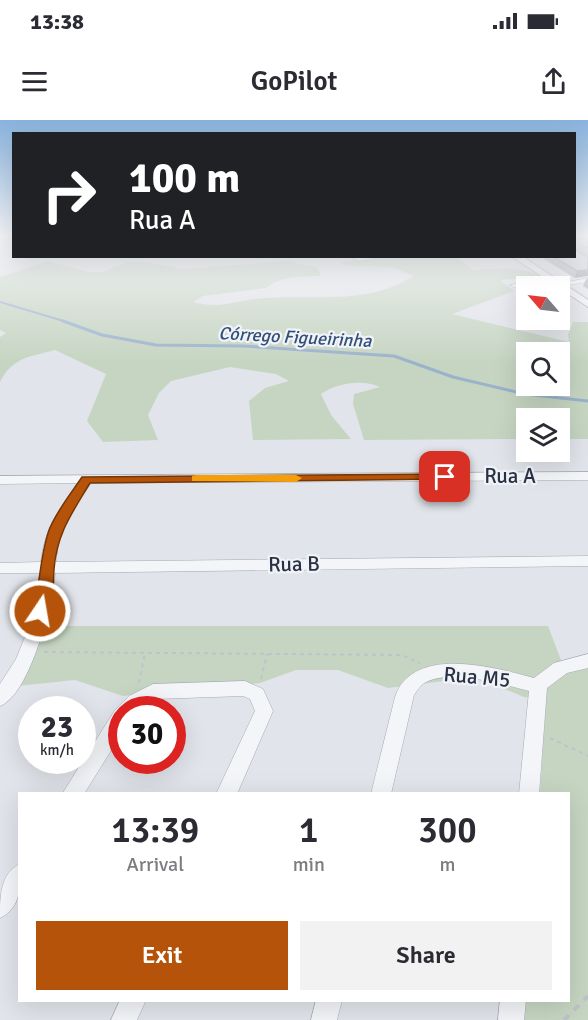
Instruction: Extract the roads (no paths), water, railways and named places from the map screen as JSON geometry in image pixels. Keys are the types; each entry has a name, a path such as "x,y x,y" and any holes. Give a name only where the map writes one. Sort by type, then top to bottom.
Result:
{"street":[{"path":"570,283 588,280"},
{"path":"570,284 588,296"},
{"path":"570,292 588,304"},
{"name":"Rua A","path":"0,480 588,476"},
{"path":"0,698 7,681 26,652 34,632 46,589 47,567 55,530 87,480"},
{"name":"Rua B","path":"0,568 588,561"},
{"path":"530,792 538,686 547,675 562,666 588,661"},
{"name":"Rua M5","path":"381,792 406,692 423,677 451,670 512,679 538,686"},
{"path":"146,696 153,692 245,688 258,694 264,711 227,792"},
{"path":"73,792 108,738"},
{"path":"0,906 18,878"},
{"path":"124,1020 132,1002"},
{"path":"324,1020 328,1002"},
{"path":"511,1020 513,1002"}],"waterway":[{"name":"Córrego Figueirinha","path":"0,302 67,322"},
{"name":"Córrego Figueirinha","path":"63,321 102,335 156,345 244,346 394,356 453,377 525,394 588,401"}]}
